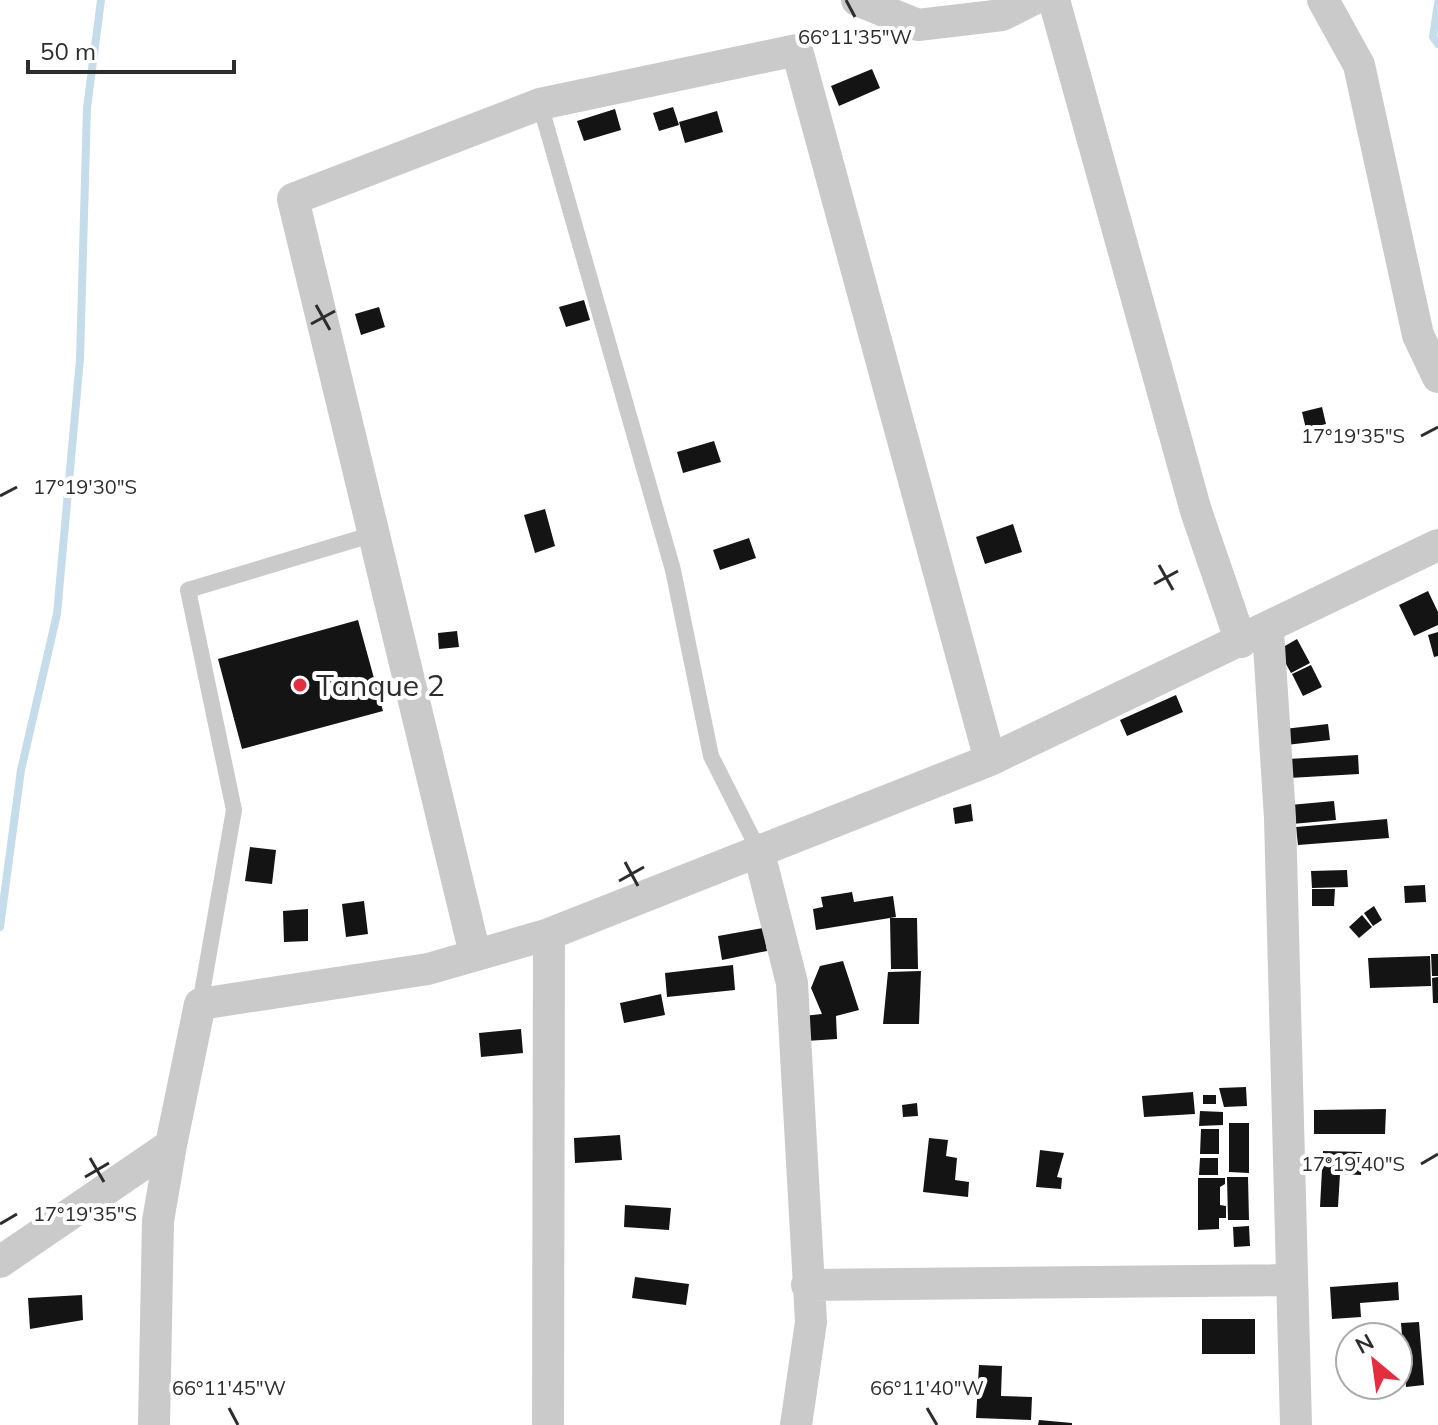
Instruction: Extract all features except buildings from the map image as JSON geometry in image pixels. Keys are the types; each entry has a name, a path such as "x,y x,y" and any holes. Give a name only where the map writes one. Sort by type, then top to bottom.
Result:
{"street":[{"path":"857,0 918,25 1002,15 1032,0"},
{"path":"1054,0 1196,511 1254,636 1280,818 1296,1425"},
{"path":"1323,0 1359,65 1418,335 1438,377"},
{"path":"475,954 293,199 540,104 797,50 990,760"},
{"path":"154,1425 158,1221 200,1004 428,969 549,934 990,760 1254,636 1438,545"},
{"path":"758,849 792,983 811,1322 796,1425"},
{"path":"548,1425 549,934"},
{"path":"0,1262 171,1145"},
{"path":"807,1285 1290,1280"}],"lane":[{"path":"540,104 673,570 711,756 758,849"},
{"path":"200,1004 234,810 188,590 374,534"}],"waterway":[{"path":"0,927 21,770 57,614 80,359 87,108 101,0"},
{"path":"1438,3 1433,37 1438,44"}],"place":[{"name":"Tanque 2","path":"300,685"}]}
